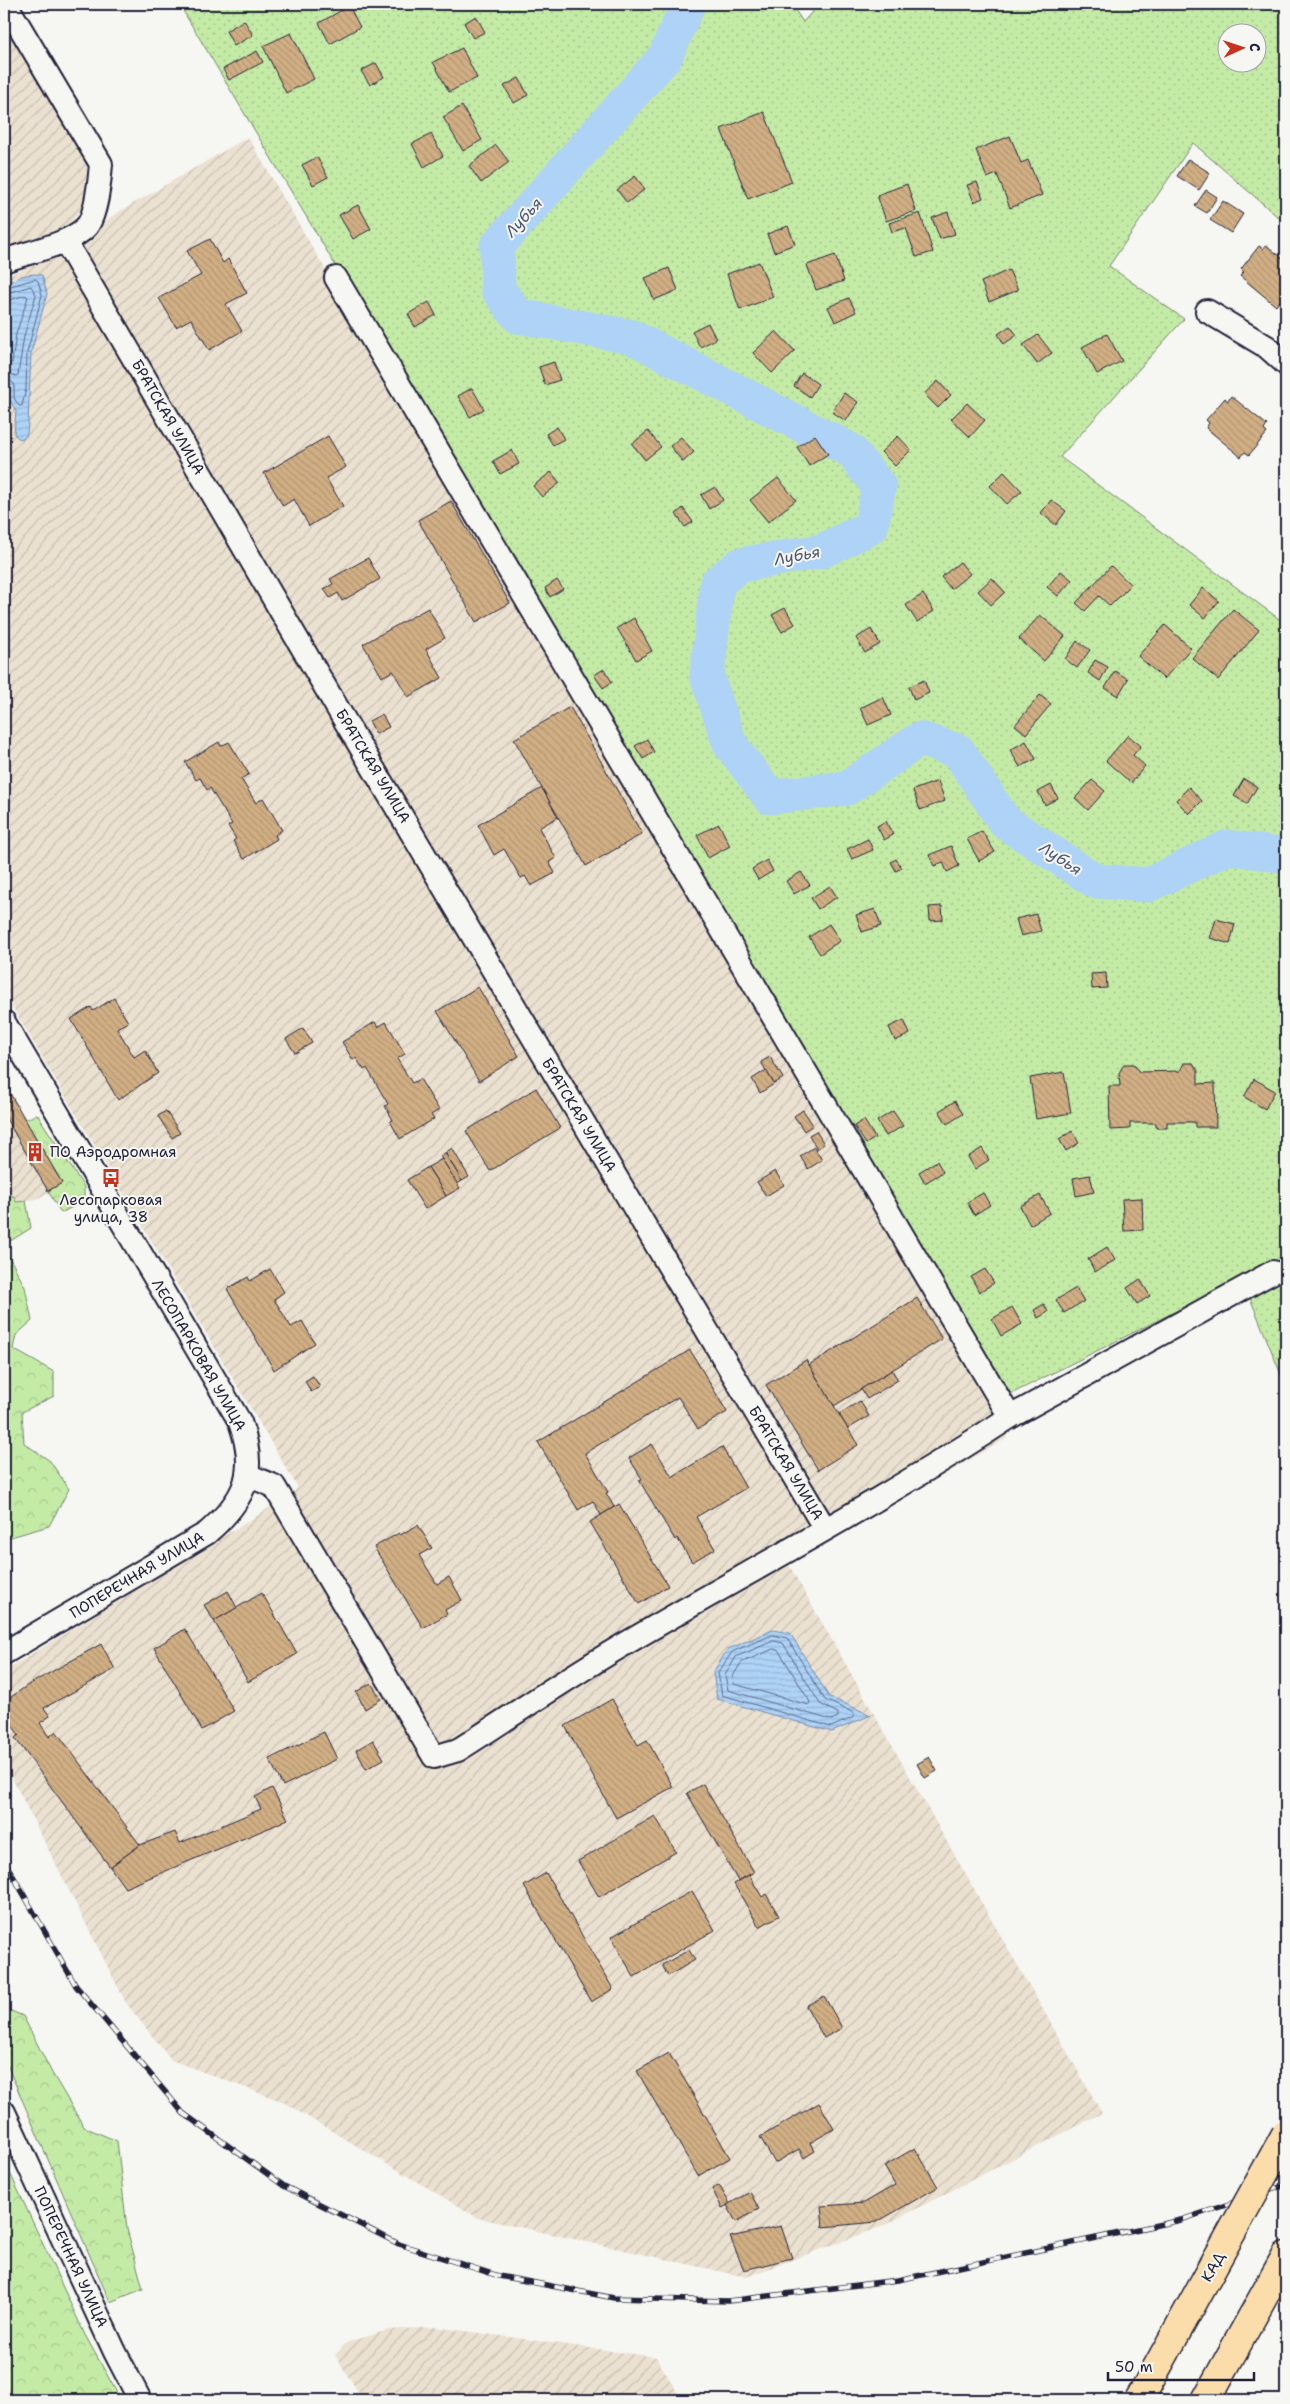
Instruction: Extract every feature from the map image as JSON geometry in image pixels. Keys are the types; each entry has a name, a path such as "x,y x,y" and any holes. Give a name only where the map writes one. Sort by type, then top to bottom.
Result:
{"highway":[{"name":"КАД","path":"1139,2400 1286,2134"},
{"path":"1206,2400 1286,2256"}],"street":[{"path":"4,262 64,241 87,227 99,192 101,164 6,4"},
{"name":"БРАТСКАЯ УЛИЦА","path":"64,241 338,709 825,1529"},
{"path":"336,278 1010,1417"},
{"path":"1207,311 1267,347 1286,364"},
{"name":"ЛЕСОПАРКОВАЯ УЛИЦА","path":"4,1022 240,1422 247,1441 247,1475"},
{"path":"247,1475 274,1486 434,1757 458,1750 628,1642 825,1529 969,1444 1010,1417 1273,1272"},
{"name":"ПОПЕРЕЧНАЯ УЛИЦА","path":"4,1653 175,1554 207,1533 232,1510 241,1495 247,1475"},
{"name":"ПОПЕРЕЧНАЯ УЛИЦА","path":"4,2112 115,2352 140,2400"}],"shaded area":[{"path":"4,22 88,162 84,206 66,229 4,253"},
{"path":"248,137 1007,1438 789,1565 1102,2113 881,2227 746,2277 478,2218 281,2101 171,2060 126,2003 4,1762 4,1671 255,1517 298,1488 4,993 4,277 71,250 112,216"},
{"path":"4,1083 62,1183 37,1199 15,1202 14,1196 4,1196"},
{"path":"435,2327 656,2357 682,2400 363,2400 335,2355 346,2343 388,2330"}],"green space":[{"path":"179,4 791,4 803,22 819,4 1286,4 1286,224 1193,143 1109,266 1184,319 1060,457 1286,624 1286,1387 1242,1278 1011,1394"},
{"path":"37,1114 84,1187 84,1201 61,1213 48,1191 62,1183 25,1120"},
{"path":"4,1196 14,1196 16,1202 26,1201 31,1228 4,1245"},
{"path":"4,1247 25,1287 32,1321 16,1335 13,1349 54,1372 54,1396 22,1412 24,1443 50,1461 69,1489 49,1526 4,1539"},
{"path":"4,2008 23,2016 52,2073 84,2127 117,2141 127,2229 143,2289 110,2302 4,2058"},
{"path":"4,2160 85,2335 121,2400 4,2400"}],"water":[{"path":"42,275 47,294 31,353 28,424 27,434 23,439 18,438 14,434 16,411 9,399 10,387 4,383 4,285 21,276"},
{"path":"773,1630 790,1633 829,1697 871,1715 832,1732 717,1699 713,1672 728,1649"}],"building":[{"path":"349,6 360,27 330,44 319,23"},
{"path":"476,16 485,32 473,38 464,23"},
{"path":"244,20 253,35 234,46 226,31"},
{"path":"291,33 314,79 286,93 263,46"},
{"path":"462,48 477,78 449,92 433,62"},
{"path":"257,51 263,62 229,80 223,69"},
{"path":"376,63 384,77 370,85 361,71"},
{"path":"519,78 528,95 514,103 504,86"},
{"path":"462,106 482,140 463,151 443,117"},
{"path":"764,112 792,182 748,199 721,129"},
{"path":"431,134 443,156 424,167 412,144"},
{"path":"1010,136 1021,163 1028,160 1042,195 1010,208 997,174 987,178 976,150"},
{"path":"496,145 509,162 481,183 469,166"},
{"path":"317,157 328,177 313,185 302,165"},
{"path":"1188,159 1210,173 1199,190 1177,176"},
{"path":"635,176 645,189 627,203 617,190"},
{"path":"977,182 983,198 974,202 967,185"},
{"path":"907,184 916,211 886,221 877,195"},
{"path":"1206,190 1217,197 1207,213 1195,206"},
{"path":"1223,201 1243,214 1231,233 1210,220"},
{"path":"358,205 371,229 353,239 339,215"},
{"path":"948,212 955,234 940,239 932,218"},
{"path":"920,213 933,252 916,257 906,228 892,232 889,223"},
{"path":"788,226 795,244 774,252 767,234"},
{"path":"210,239 223,263 228,259 247,293 226,304 242,331 209,350 191,319 176,327 159,298 201,275 187,251"},
{"path":"1266,245 1286,261 1286,301 1284,304 1280,301 1276,306 1240,276 1244,272 1241,269 1259,246 1263,249"},
{"path":"835,255 844,281 816,290 807,265"},
{"path":"759,262 773,297 740,310 727,274"},
{"path":"669,268 678,290 654,300 645,278"},
{"path":"1009,270 1018,290 989,302 981,282"},
{"path":"849,298 856,312 835,322 828,307"},
{"path":"429,302 436,315 415,327 408,314"},
{"path":"708,323 716,339 700,347 692,331"},
{"path":"1010,326 1017,335 1004,344 998,334"},
{"path":"776,331 795,351 772,373 753,353"},
{"path":"1107,334 1122,361 1097,374 1082,347"},
{"path":"1038,335 1052,353 1037,364 1023,345"},
{"path":"554,362 560,380 545,385 539,367"},
{"path":"802,373 818,384 810,397 794,386"},
{"path":"938,381 951,395 938,408 924,394"},
{"path":"472,388 484,409 470,417 458,396"},
{"path":"844,393 858,402 846,421 832,412"},
{"path":"1231,396 1267,425 1264,430 1267,433 1249,455 1245,452 1241,457 1206,428 1209,423 1206,420 1225,398 1228,401"},
{"path":"967,403 985,420 970,437 951,419"},
{"path":"557,427 564,439 553,445 546,434"},
{"path":"648,431 661,447 645,460 632,444"},
{"path":"815,435 828,454 809,466 797,447"},
{"path":"328,436 346,467 326,478 343,506 309,526 294,499 283,506 264,473"},
{"path":"898,436 911,450 895,466 881,452"},
{"path":"681,437 694,452 683,462 670,446"},
{"path":"512,450 519,464 500,474 493,461"},
{"path":"551,472 560,483 542,497 533,486"},
{"path":"1004,472 1022,491 1007,504 990,486"},
{"path":"778,478 796,500 768,522 750,500"},
{"path":"715,487 723,500 709,509 701,495"},
{"path":"1051,500 1066,511 1056,525 1041,513"},
{"path":"451,501 510,603 476,622 418,520"},
{"path":"683,508 693,522 685,527 676,514"},
{"path":"368,558 380,579 342,601 338,593 330,598 324,589 333,584 330,579"},
{"path":"960,562 970,574 951,589 941,577"},
{"path":"1111,566 1131,585 1110,606 1099,596 1085,611 1076,603"},
{"path":"1061,571 1072,580 1058,596 1047,587"},
{"path":"992,578 1005,592 991,605 978,591"},
{"path":"557,580 563,589 550,597 545,588"},
{"path":"1203,588 1219,601 1205,618 1189,605"},
{"path":"923,594 934,611 917,622 906,605"},
{"path":"428,608 445,638 426,649 442,678 408,697 393,671 382,677 363,644"},
{"path":"785,608 795,624 782,632 772,615"},
{"path":"1233,609 1259,630 1218,680 1192,658"},
{"path":"1040,615 1065,636 1044,661 1019,639"},
{"path":"634,618 652,651 636,660 617,628"},
{"path":"1165,625 1191,648 1164,679 1138,656"},
{"path":"871,629 880,644 865,653 856,638"},
{"path":"1077,641 1090,650 1077,668 1065,659"},
{"path":"1095,660 1108,667 1100,681 1088,673"},
{"path":"604,669 612,682 603,688 594,675"},
{"path":"1115,671 1128,679 1118,696 1105,688"},
{"path":"924,680 929,693 914,700 909,687"},
{"path":"1040,695 1051,704 1026,734 1015,725"},
{"path":"883,697 891,715 868,725 860,708"},
{"path":"570,707 642,834 586,866 514,739"},
{"path":"382,714 389,727 376,734 369,721"},
{"path":"1128,735 1141,746 1133,755 1145,766 1131,783 1106,761"},
{"path":"647,739 654,752 643,759 635,746"},
{"path":"1026,741 1036,759 1020,767 1010,750"},
{"path":"219,742 221,746 229,742 249,774 241,779 256,803 263,798 282,830 275,835 277,839 244,859 233,841 236,839 228,826 232,824 210,788 207,790 200,778 196,780 185,762"},
{"path":"1244,779 1257,787 1247,804 1234,796"},
{"path":"1092,780 1105,791 1088,810 1075,798"},
{"path":"938,781 945,801 920,810 913,790"},
{"path":"1051,785 1058,798 1045,805 1038,792"},
{"path":"1189,787 1202,801 1189,814 1176,800"},
{"path":"542,788 558,817 539,828 556,858 549,862 555,873 531,886 525,876 521,878 504,849 494,855 478,825"},
{"path":"886,821 893,835 884,840 877,826"},
{"path":"719,824 730,846 708,858 697,835"},
{"path":"982,831 995,852 979,861 967,839"},
{"path":"868,839 873,850 852,859 847,849"},
{"path":"951,846 959,866 947,872 943,862 934,866 929,855"},
{"path":"896,859 902,868 896,871 891,862"},
{"path":"767,860 773,871 758,880 752,869"},
{"path":"801,872 810,885 794,894 786,881"},
{"path":"830,886 837,897 818,909 811,898"},
{"path":"942,906 943,920 930,921 929,907"},
{"path":"875,909 881,926 862,932 856,915"},
{"path":"1036,914 1041,931 1021,936 1016,919"},
{"path":"1216,919 1235,924 1230,944 1210,938"},
{"path":"829,924 840,941 820,954 809,937"},
{"path":"1106,973 1107,988 1092,989 1091,974"},
{"path":"478,987 519,1056 479,1081 437,1011"},
{"path":"114,998 128,1022 117,1028 134,1057 145,1050 158,1073 118,1100 71,1019 91,1007 93,1011"},
{"path":"904,1020 910,1034 895,1041 889,1027"},
{"path":"375,1022 378,1027 386,1022 405,1054 397,1059 412,1083 420,1079 439,1110 431,1115 434,1119 400,1139 390,1121 393,1120 385,1106 388,1104 367,1068 364,1070 356,1058 353,1060 342,1042"},
{"path":"303,1028 312,1043 295,1053 286,1039"},
{"path":"770,1057 783,1078 774,1084 761,1062"},
{"path":"1184,1063 1193,1063 1198,1071 1198,1084 1215,1083 1216,1127 1195,1127 1195,1122 1167,1122 1167,1128 1156,1128 1156,1123 1130,1123 1130,1129 1110,1130 1109,1086 1120,1086 1119,1073 1124,1064 1134,1064 1139,1072 1180,1071"},
{"path":"766,1070 774,1084 760,1093 752,1079"},
{"path":"1064,1072 1071,1113 1036,1119 1030,1078"},
{"path":"1254,1079 1275,1091 1265,1109 1244,1097"},
{"name":"ПО Аэродромная","path":"4,1083 62,1183 48,1191 4,1115"},
{"path":"536,1088 560,1128 490,1171 466,1131"},
{"path":"955,1101 963,1114 947,1124 939,1111"},
{"path":"803,1110 813,1125 804,1131 794,1116"},
{"path":"166,1111 180,1133 172,1138 158,1116"},
{"path":"893,1111 903,1126 886,1136 877,1121"},
{"path":"864,1120 875,1138 866,1144 854,1126"},
{"path":"816,1131 824,1144 817,1149 809,1135"},
{"path":"1072,1131 1079,1143 1066,1151 1059,1139"},
{"path":"814,1147 822,1160 808,1169 800,1156"},
{"path":"452,1148 469,1177 462,1181 445,1153"},
{"path":"982,1148 989,1160 975,1169 968,1157"},
{"path":"445,1153 462,1181 457,1184 440,1156"},
{"path":"442,1159 460,1188 446,1196 428,1167"},
{"path":"937,1161 943,1172 925,1183 919,1172"},
{"path":"428,1167 446,1196 425,1209 407,1180"},
{"path":"775,1171 784,1185 766,1196 757,1182"},
{"path":"1090,1175 1094,1192 1076,1196 1073,1178"},
{"path":"983,1193 990,1205 974,1215 967,1202"},
{"path":"1040,1195 1050,1213 1030,1225 1020,1206"},
{"path":"1142,1198 1143,1230 1124,1231 1122,1199"},
{"path":"1107,1247 1115,1260 1095,1272 1088,1259"},
{"path":"270,1269 284,1292 274,1299 291,1327 302,1321 315,1343 274,1370 227,1289 248,1277 250,1281"},
{"path":"985,1269 994,1283 979,1292 971,1277"},
{"path":"1140,1279 1150,1296 1137,1304 1127,1288"},
{"path":"1076,1288 1084,1301 1064,1313 1056,1300"},
{"path":"917,1298 942,1339 834,1406 809,1365"},
{"path":"1044,1304 1048,1312 1038,1318 1034,1310"},
{"path":"1012,1307 1022,1324 1001,1336 992,1319"},
{"path":"690,1350 727,1412 698,1429 678,1397 585,1453 608,1492 606,1493 614,1507 601,1515 593,1501 578,1510 538,1442"},
{"path":"806,1360 858,1445 818,1470 766,1385"},
{"path":"892,1370 898,1380 867,1399 861,1389"},
{"path":"313,1376 320,1387 311,1392 305,1381"},
{"path":"860,1401 869,1416 848,1429 839,1414"},
{"path":"652,1444 672,1477 722,1447 746,1488 696,1517 715,1549 692,1562 677,1538 675,1540 639,1480 642,1479 629,1458"},
{"path":"619,1504 668,1586 639,1604 590,1522"},
{"path":"418,1525 432,1548 419,1555 437,1584 449,1577 462,1600 445,1610 447,1614 423,1628 374,1547"},
{"path":"228,1591 237,1608 214,1621 204,1605"},
{"path":"262,1593 297,1654 248,1682 214,1621"},
{"path":"185,1629 234,1711 202,1730 154,1648"},
{"path":"101,1644 115,1669 44,1708 50,1716 40,1723 49,1737 56,1731 140,1845 110,1867 15,1738 19,1735 4,1714 4,1702 28,1685"},
{"path":"371,1683 381,1699 365,1709 356,1692"},
{"path":"612,1699 638,1745 647,1740 673,1787 616,1818 565,1726"},
{"path":"324,1732 337,1759 283,1786 269,1759"},
{"path":"373,1740 384,1759 366,1769 356,1750"},
{"path":"929,1757 937,1771 925,1778 917,1764"},
{"path":"703,1784 754,1872 738,1881 687,1793"},
{"path":"272,1788 288,1819 125,1888 110,1867 140,1845 175,1832 180,1843 261,1809 255,1797"},
{"path":"655,1816 676,1852 599,1897 578,1861"},
{"path":"546,1873 613,1989 591,2002 524,1886"},
{"path":"749,1875 762,1897 766,1894 779,1916 759,1927 734,1884"},
{"path":"692,1891 715,1930 634,1977 611,1937"},
{"path":"689,1950 695,1960 668,1976 662,1965"},
{"path":"824,1996 842,2028 824,2038 806,2006"},
{"path":"669,2053 730,2158 698,2176 637,2071"},
{"path":"819,2103 834,2129 810,2143 815,2151 804,2158 799,2149 775,2163 760,2137"},
{"path":"915,2148 938,2187 877,2222 823,2227 821,2206 864,2203 895,2185 884,2166"},
{"path":"719,2185 730,2204 722,2208 712,2189"},
{"path":"750,2192 759,2209 736,2222 727,2205"},
{"path":"781,2226 792,2258 744,2270 730,2237"}],"waterway":[{"name":"Лубья","path":"688,4 665,57 497,246 498,289 518,316 632,337 850,450 879,486 871,527 822,551 740,565 717,583 707,676 730,744 770,797 847,788 920,739 958,751 1005,822 1095,881 1148,885 1228,847 1286,856"}],"railway":[{"path":"4,1860 76,1986 183,2113 284,2186 399,2244 499,2276 614,2298 728,2301 898,2280 1181,2220 1286,2185"}],"place":[{"name":"ПО Аэродромная","path":"35,1152"},
{"name":"Лесопарковая улица, 38","path":"111,1178"}]}
